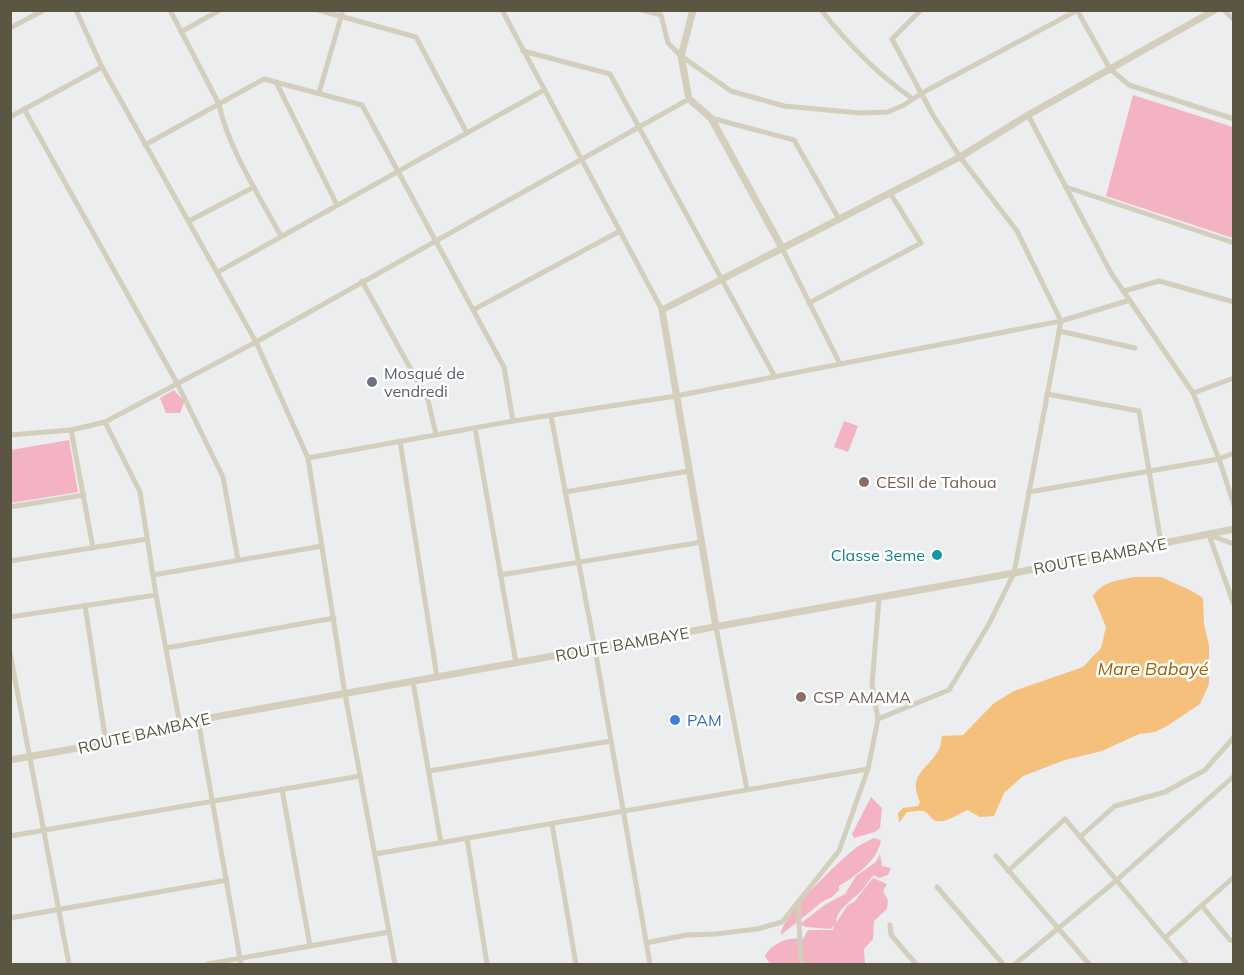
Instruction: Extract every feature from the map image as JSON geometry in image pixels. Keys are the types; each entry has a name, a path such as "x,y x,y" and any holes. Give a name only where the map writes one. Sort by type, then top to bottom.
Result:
{"street":[{"path":"10,28 44,10"},
{"path":"76,10 102,67 256,342 308,458 345,694 395,964"},
{"path":"170,10 219,104 222,121 254,187 282,236"},
{"path":"181,32 220,10"},
{"path":"318,10 342,14 416,37 467,133"},
{"path":"502,10 662,310 716,627 747,790"},
{"path":"642,10 661,15 668,43 681,56 731,91 784,106 860,113 888,112 1078,11 1110,69 1129,85 1233,119"},
{"path":"693,10 681,56 689,99 711,118 782,248 840,364"},
{"path":"820,10 854,50 884,79 913,99"},
{"path":"878,719 949,690 989,624 1014,573 1060,321 1017,231 960,157 892,39 921,10"},
{"path":"662,310 960,157 1028,115 1215,10"},
{"path":"1224,10 1233,20"},
{"path":"319,93 342,14"},
{"path":"523,51 610,74 775,377"},
{"path":"10,117 102,67"},
{"path":"145,145 264,79 362,105 504,367 513,421"},
{"path":"276,82 338,205"},
{"path":"218,272 544,90"},
{"path":"10,435 71,430 105,422 256,342 689,99"},
{"path":"24,109 177,383 222,477 238,560"},
{"path":"1028,115 1111,273 1193,393 1219,459 1233,505"},
{"path":"711,118 795,140 839,219"},
{"path":"189,221 254,187"},
{"path":"1066,187 1233,243"},
{"path":"809,303 921,243 890,193"},
{"path":"473,310 620,231"},
{"path":"363,281 428,400 436,434"},
{"path":"1124,291 1158,281 1233,302"},
{"path":"308,458 513,421 676,396 775,377 1060,321 1130,300"},
{"path":"1059,331 1135,348"},
{"path":"1193,393 1233,378"},
{"path":"1047,394 1139,411 1161,543"},
{"path":"551,416 595,649 650,964"},
{"path":"105,422 140,492 180,725"},
{"path":"475,428 516,663"},
{"path":"71,430 93,548"},
{"path":"400,441 437,677"},
{"path":"1029,492 1219,459 1233,453"},
{"path":"565,492 689,471"},
{"path":"10,507 84,495"},
{"name":"ROUTE BAMBAYE","path":"10,760 106,743 198,720 879,598 1233,529"},
{"path":"1209,535 1233,544"},
{"path":"1209,535 1233,605"},
{"path":"10,561 147,539"},
{"path":"500,575 702,542"},
{"path":"153,575 322,546"},
{"path":"10,617 156,595"},
{"path":"646,943 686,935 757,929 782,922 839,851 868,769 878,719 872,686 879,598"},
{"path":"85,605 106,743"},
{"path":"166,648 334,618"},
{"path":"10,653 69,964"},
{"path":"413,682 441,843"},
{"path":"198,720 240,962"},
{"path":"1080,837 1115,806 1165,792 1205,770 1233,737"},
{"path":"429,771 611,741"},
{"path":"375,854 868,769"},
{"path":"10,836 360,776"},
{"path":"1015,964 1118,879 1233,776"},
{"path":"282,789 310,946"},
{"path":"1008,871 1065,819 1118,879 1187,964"},
{"path":"552,824 576,964"},
{"path":"467,838 488,964"},
{"path":"996,856 1089,964"},
{"path":"1166,937 1233,877"},
{"path":"10,918 227,880"},
{"path":"937,887 1003,964"},
{"path":"798,902 801,964"},
{"path":"1202,906 1233,941"},
{"path":"890,925 891,935 916,964"},
{"path":"208,964 240,962 310,946 389,932"}],"shaded area":[{"path":"1133,95 1233,127 1233,238 1106,196"},
{"path":"174,390 185,400 180,413 166,413 160,398"},
{"path":"844,421 858,426 848,452 834,447"},
{"path":"69,440 78,492 11,503 11,450"},
{"path":"871,797 882,808 880,828 875,832 854,838 852,834"},
{"path":"874,838 881,840 871,861 839,886 839,890 832,897 822,902 781,935 783,927 800,902 849,853"},
{"path":"880,854 882,866 891,868 888,875 879,878 874,875 842,909 836,923 848,905 854,902 873,878 887,884 883,891 888,900 887,909 874,921 873,939 864,949 865,964 770,964 765,956 776,944 786,940 803,939 808,930 833,930 834,925 831,929 806,927 800,924 826,904 845,894 856,876 876,862"}],"water":[{"name":"Mare Babayé","path":"1135,577 1161,577 1203,598 1204,624 1209,645 1209,684 1200,704 1155,732 1139,734 1102,751 1065,760 1023,776 1004,793 994,816 980,817 967,810 946,820 938,821 932,819 926,812 918,811 907,812 899,823 898,813 903,808 918,806 920,802 917,793 917,779 934,758 942,736 963,735 994,703 1014,691 1083,667 1101,648 1106,627 1093,596 1106,584"}],"place":[{"name":"Mosqué de vendredi","path":"372,382"},
{"name":"CESII de Tahoua","path":"864,482"},
{"name":"Classe 3eme","path":"937,555"},
{"name":"CSP AMAMA","path":"801,697"},
{"name":"PAM","path":"675,720"}]}
